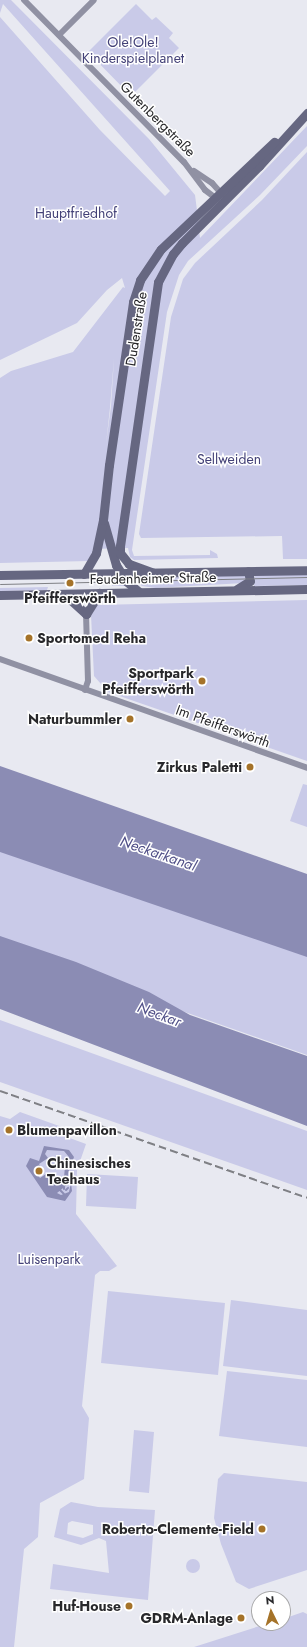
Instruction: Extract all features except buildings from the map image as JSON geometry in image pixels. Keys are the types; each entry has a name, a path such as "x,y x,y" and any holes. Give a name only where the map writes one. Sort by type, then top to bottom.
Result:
{"street":[{"name":"Gutenbergstraße","path":"24,0 191,169 213,198"},
{"path":"58,35 94,0"},
{"name":"Dudenstraße","path":"154,573 129,564 120,552 120,546 154,299 158,282 173,254 307,112"},
{"name":"Dudenstraße","path":"84,574 96,553 103,520 109,465 133,302 140,280 157,254 220,191 299,122"},
{"name":"Gutenbergstraße","path":"191,169 220,191"},
{"path":"220,191 224,201"},
{"path":"213,198 224,201"},
{"name":"Dudenstraße","path":"103,520 120,573"},
{"name":"Feudenheimer Straße","path":"0,575 307,570"},
{"path":"236,590 250,581 248,571"},
{"path":"120,573 139,592"},
{"name":"Feudenheimer Straße","path":"0,595 307,589"},
{"path":"85,690 88,681 86,614 99,593"},
{"path":"64,594 86,614"},
{"name":"Im Pfeifferswörth","path":"0,659 307,768"}],"green space":[{"name":"Hauptfriedhof","path":"0,0 11,0 149,139 195,195 198,218 215,203 198,221 200,238 307,126 307,146 260,195 188,261 179,275 167,312 132,550 134,556 210,555 210,550 217,554 218,558 134,560 130,557 128,548 93,549 89,561 0,563 0,378 11,371 73,352 123,287 125,288 122,278 107,290 77,323 0,360 0,17 100,130 165,196 170,191 3,4 0,13","holes":["114,358 111,406 106,444"]},
{"name":"Ole!Ole! Kinderspielplanet","path":"136,4 152,20 156,17 173,33 169,38 179,48 131,96 88,52"},
{"name":"Sellweiden","path":"307,152 307,559 283,559 282,536 141,538 139,534 171,317 183,279 195,263 262,200"},
{"path":"307,573 307,585 254,586 255,574"},
{"path":"243,575 246,577 244,583 155,588 142,586 128,577"},
{"path":"115,577 117,577 125,586 112,586"},
{"path":"48,587 47,590 0,591 0,588"},
{"name":"Sportpark Pfeifferswörth","path":"307,600 307,761 108,692 94,676 91,615 97,605"},
{"path":"303,784 307,785 307,827 290,821"},
{"path":"0,851 307,956 307,1055 0,947"},
{"path":"0,1020 307,1131 307,1190 0,1082"},
{"name":"Luisenpark","path":"20,1112 62,1127 67,1137 86,1144 77,1170 76,1214 117,1266 109,1271 100,1271 95,1275 82,1406 89,1418 84,1479 40,1503 38,1537 24,1549 14,1647 0,1647 0,1116 10,1119"},
{"path":"87,1174 138,1177 136,1209 86,1206"},
{"path":"108,1291 225,1303 218,1375 101,1363"},
{"path":"231,1300 307,1310 307,1376 223,1366"},
{"path":"227,1371 307,1380 307,1447 219,1436"},
{"path":"134,1430 154,1432 149,1493 129,1491"},
{"name":"Roberto-Clemente-Field","path":"224,1473 307,1482 307,1570 249,1589 236,1582 221,1544 214,1518 218,1479"},
{"path":"71,1502 98,1507 155,1510 148,1600 50,1589 53,1564 109,1573 106,1541 99,1538 81,1545 54,1537 60,1509","holes":["72,1521 93,1525 93,1534 83,1538 67,1534 68,1523"]},
{"path":"190,1559 196,1559 200,1563 200,1569 196,1573 190,1573 186,1569 186,1563"},
{"path":"303,1612 307,1614 307,1647 194,1647 251,1629 251,1631 291,1631 291,1616"}],"water":[{"name":"Neckarkanal","path":"0,766 307,874 307,957 0,852"},
{"name":"Neckar","path":"0,936 76,962 149,992 190,1015 307,1056 307,1126 0,1009"},
{"path":"44,1146 69,1150 74,1157 68,1173 68,1184 57,1193 61,1195 69,1192 71,1183 72,1191 65,1201 47,1197 26,1166 30,1158 39,1161","holes":["47,1150 64,1151 69,1157 70,1162 65,1166 64,1178 49,1180 46,1174 40,1178 35,1171 41,1167 39,1164 48,1158 45,1154"]}],"waterway":[{"path":"59,1189 64,1194"}],"tram line":[{"path":"0,584 307,577"}],"railway":[{"path":"0,1091 307,1198"}],"place":[{"name":"Pfeifferswörth","path":"70,583"},
{"name":"Sportomed Reha","path":"29,638"},
{"name":"Sportpark Pfeifferswörth","path":"202,681"},
{"name":"Naturbummler","path":"130,719"},
{"name":"Zirkus Paletti","path":"250,767"},
{"name":"Blumenpavillon","path":"9,1130"},
{"name":"Chinesisches Teehaus","path":"39,1171"},
{"name":"Roberto-Clemente-Field","path":"262,1529"},
{"name":"Huf-House","path":"129,1606"},
{"name":"GDRM-Anlage","path":"241,1618"}]}
